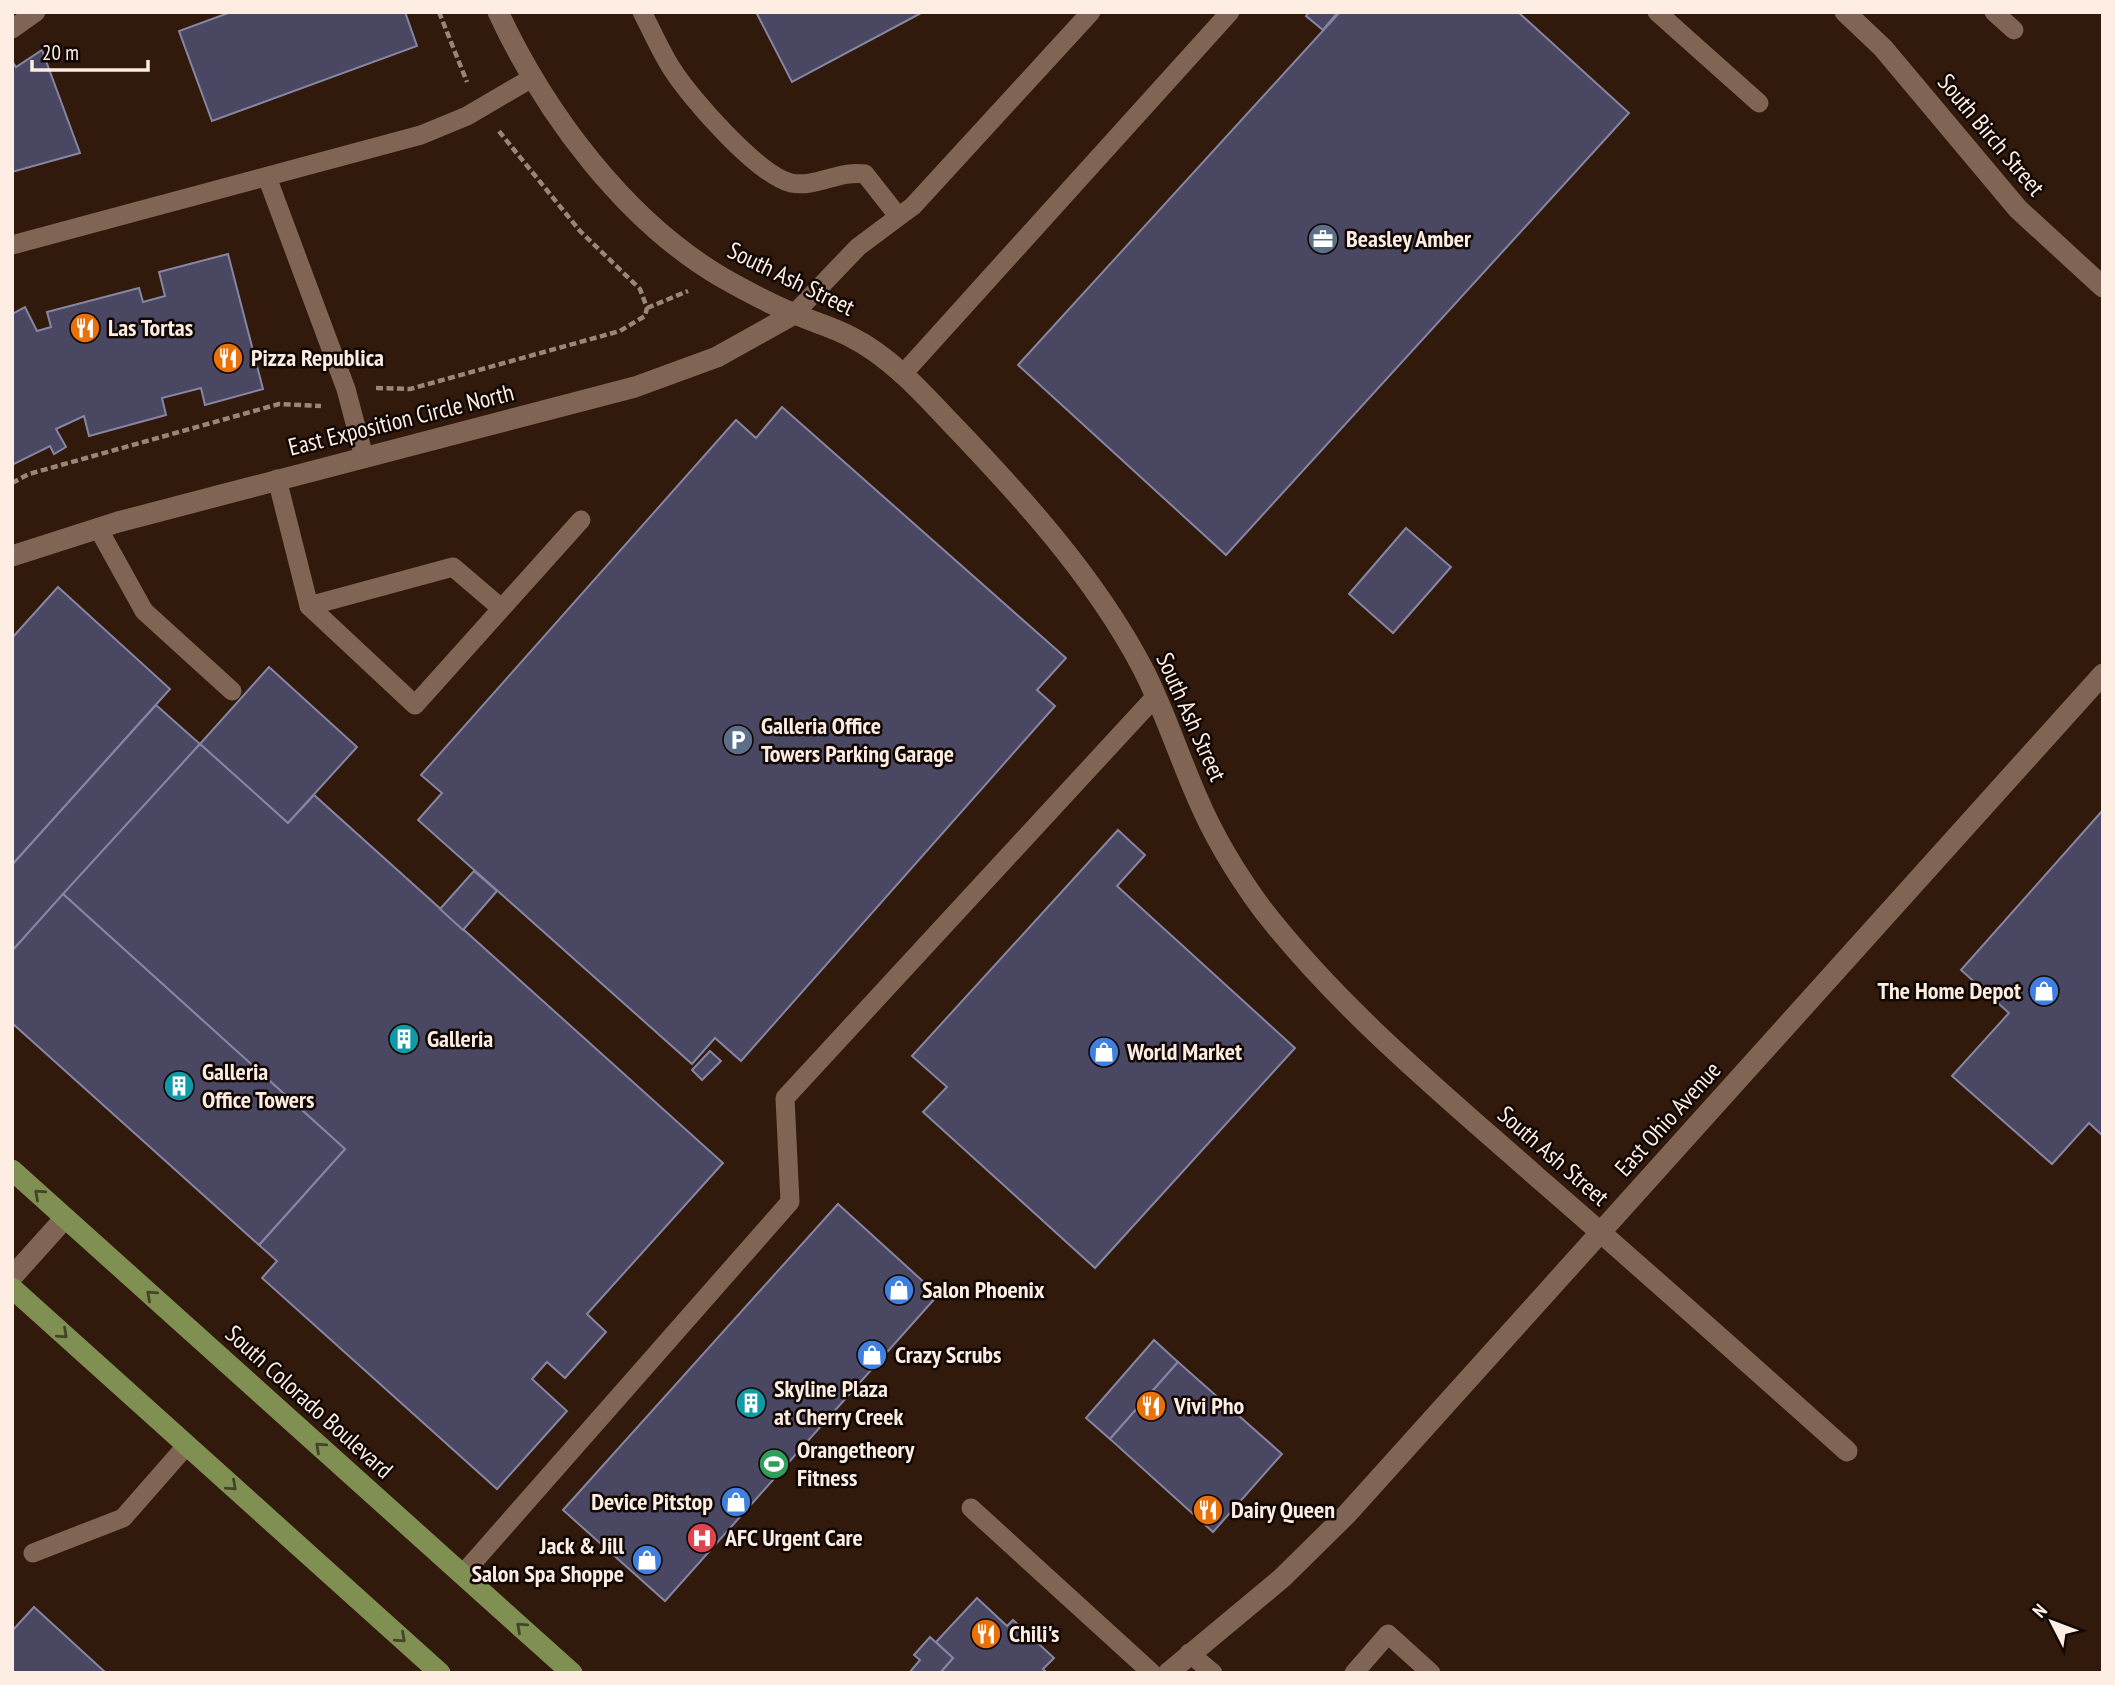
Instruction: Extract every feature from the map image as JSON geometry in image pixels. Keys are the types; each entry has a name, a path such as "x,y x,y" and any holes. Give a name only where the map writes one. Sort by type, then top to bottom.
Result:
{"main road":[{"name":"South Colorado Boulevard","path":"12,1170 572,1673"},
{"path":"12,1288 440,1673"}],"street":[{"name":"South Ash Street","path":"498,12 531,78 581,149 665,235 705,267 793,314 851,337 902,375 952,423 1059,545 1111,616 1156,696 1208,820 1228,858 1265,911 1326,981 1376,1032 1847,1451"},
{"name":"South Birch Street","path":"1845,12 1890,57 2018,209 2103,287"},
{"name":"East Exposition Circle North","path":"12,556 98,528 635,387 717,357 793,314"},
{"name":"East Ohio Avenue","path":"1168,1673 1270,1588 1348,1514 2103,674"},
{"path":"12,1277 65,1218"}],"lane":[{"path":"12,29 36,12"},
{"path":"642,12 673,70 738,146 763,170 794,184 840,173 865,174 898,216"},
{"path":"793,314 858,247 913,206 1091,12"},
{"path":"902,375 1230,12"},
{"path":"1657,12 1759,103"},
{"path":"1994,12 2014,30"},
{"path":"12,245 421,135 482,108 531,78"},
{"path":"267,177 348,396 365,457"},
{"path":"277,480 309,606 415,705 581,520"},
{"path":"98,528 144,611 232,691"},
{"path":"309,606 453,567 501,608"},
{"path":"462,1575 790,1202 785,1098 1156,696"},
{"path":"33,1553 123,1518 187,1445"},
{"path":"971,1508 1152,1673"},
{"path":"1354,1673 1388,1634 1431,1673"},
{"path":"1189,1653 1213,1673"}],"path":[{"path":"12,483 29,474 279,404 319,407 375,388 410,389 620,331 645,316 647,308 640,289 560,208 482,108 466,79 462,62 439,12"}],"building":[{"path":"231,12 405,12 417,46 212,121 179,31"},
{"path":"756,12 923,12 792,82"},
{"path":"1309,12 1338,12 1323,30 1306,16"},
{"name":"Beasley Amber","path":"1340,12 1518,12 1629,113 1226,555 1018,365"},
{"path":"42,50 80,153 12,172 12,61 16,67"},
{"path":"228,254 263,389 205,405 201,388 162,398 166,415 89,436 84,416 56,429 66,447 54,454 50,446 12,465 12,314 25,307 37,331 51,327 47,312 139,288 143,302 165,296 159,272"},
{"name":"Galleria Office Towers Parking Garage","path":"782,407 1066,658 1037,690 1055,706 741,1061 715,1038 692,1064 418,820 442,793 421,775 736,420 756,438"},
{"path":"1406,528 1451,567 1393,633 1349,594"},
{"path":"58,587 170,689 12,865 12,638"},
{"path":"269,667 357,747 288,823 200,744"},
{"path":"156,705 200,744 12,951 12,865"},
{"name":"Galleria","path":"200,744 288,823 314,795 723,1163 587,1314 606,1332 565,1378 547,1362 532,1379 567,1411 497,1489 262,1278 277,1261 259,1245 345,1149 63,894"},
{"name":"The Home Depot","path":"2103,810 2103,1136 2089,1123 2052,1164 1952,1076 2009,1013 1961,970"},
{"name":"World Market","path":"1118,830 1145,855 1117,886 1295,1048 1095,1268 923,1112 947,1087 912,1056"},
{"path":"474,871 497,891 463,930 440,909"},
{"name":"Galleria Office Towers","path":"63,894 345,1149 259,1245 12,1023 12,951"},
{"path":"710,1051 721,1061 702,1080 692,1070"},
{"name":"Skyline Plaza at Cherry Creek","path":"838,1204 938,1295 665,1601 563,1510"},
{"path":"1154,1340 1178,1362 1110,1439 1086,1418"},
{"path":"1178,1362 1282,1454 1213,1532 1110,1439"},
{"name":"Chili's","path":"977,1598 1007,1626 1013,1620 1054,1658 1043,1669 1047,1673 940,1673 953,1658 936,1642"},
{"path":"34,1607 106,1673 12,1673 12,1631"},
{"path":"930,1637 953,1658 940,1673 909,1673 920,1660 914,1655"}],"place":[{"name":"Beasley Amber","path":"1323,239"},
{"name":"Las Tortas","path":"85,328"},
{"name":"Pizza Republica","path":"228,358"},
{"name":"Galleria Office Towers Parking Garage","path":"738,740"},
{"name":"The Home Depot","path":"2044,991"},
{"name":"Galleria","path":"404,1039"},
{"name":"World Market","path":"1104,1052"},
{"name":"Galleria Office Towers","path":"179,1086"},
{"name":"Salon Phoenix","path":"899,1290"},
{"name":"Crazy Scrubs","path":"872,1355"},
{"name":"Skyline Plaza at Cherry Creek","path":"751,1403"},
{"name":"Vivi Pho","path":"1151,1406"},
{"name":"Orangetheory Fitness","path":"774,1464"},
{"name":"Device Pitstop","path":"736,1502"},
{"name":"Dairy Queen","path":"1208,1510"},
{"name":"AFC Urgent Care","path":"702,1538"},
{"name":"Jack & Jill Salon Spa Shoppe","path":"647,1560"},
{"name":"Chili's","path":"986,1634"}]}
